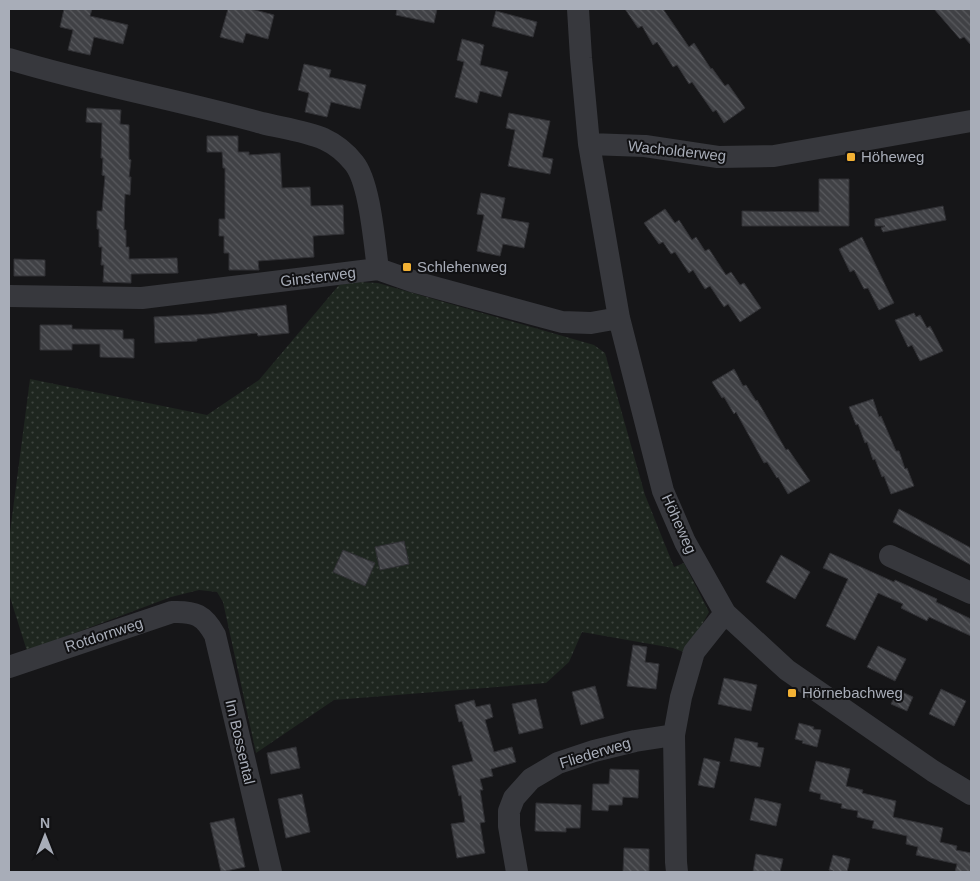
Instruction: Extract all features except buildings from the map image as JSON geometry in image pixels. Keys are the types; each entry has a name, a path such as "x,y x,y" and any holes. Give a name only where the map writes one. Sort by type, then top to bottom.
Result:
{"street":[{"name":"Höheweg","path":"578,9 580,58 589,144 620,318 664,491 685,542 725,613 787,670 933,771 971,794"},
{"path":"9,59 140,94 240,116 325,139 343,152 355,164 361,176 366,193 378,269"},
{"name":"Wacholderweg","path":"589,144 645,146 718,157 774,156 971,121"},
{"name":"Ginsterweg","path":"9,296 142,298 378,269 415,282 562,322 591,323 620,318"},
{"path":"890,556 971,593"},
{"name":"Rotdornweg","path":"9,667 172,612 186,611 201,616"},
{"path":"677,872 674,735 681,697 694,652 725,613"},
{"name":"Im Bossental","path":"201,616 216,635 271,872"},
{"name":"Fliederweg","path":"517,872 509,811 514,798 531,779 558,763 594,750 674,735"}],"shaded area":[{"path":"357,282 378,283 594,345 605,353 645,495 674,567 684,563 709,612 686,653 673,648 582,632 569,662 546,683 334,700 256,753 223,602 217,592 199,590 171,597 27,651 9,594 9,540 30,379 207,415 259,380 339,285"}],"place":[{"name":"Höheweg","path":"851,157"},
{"name":"Schlehenweg","path":"407,267"},
{"name":"Hörnebachweg","path":"792,693"}]}
